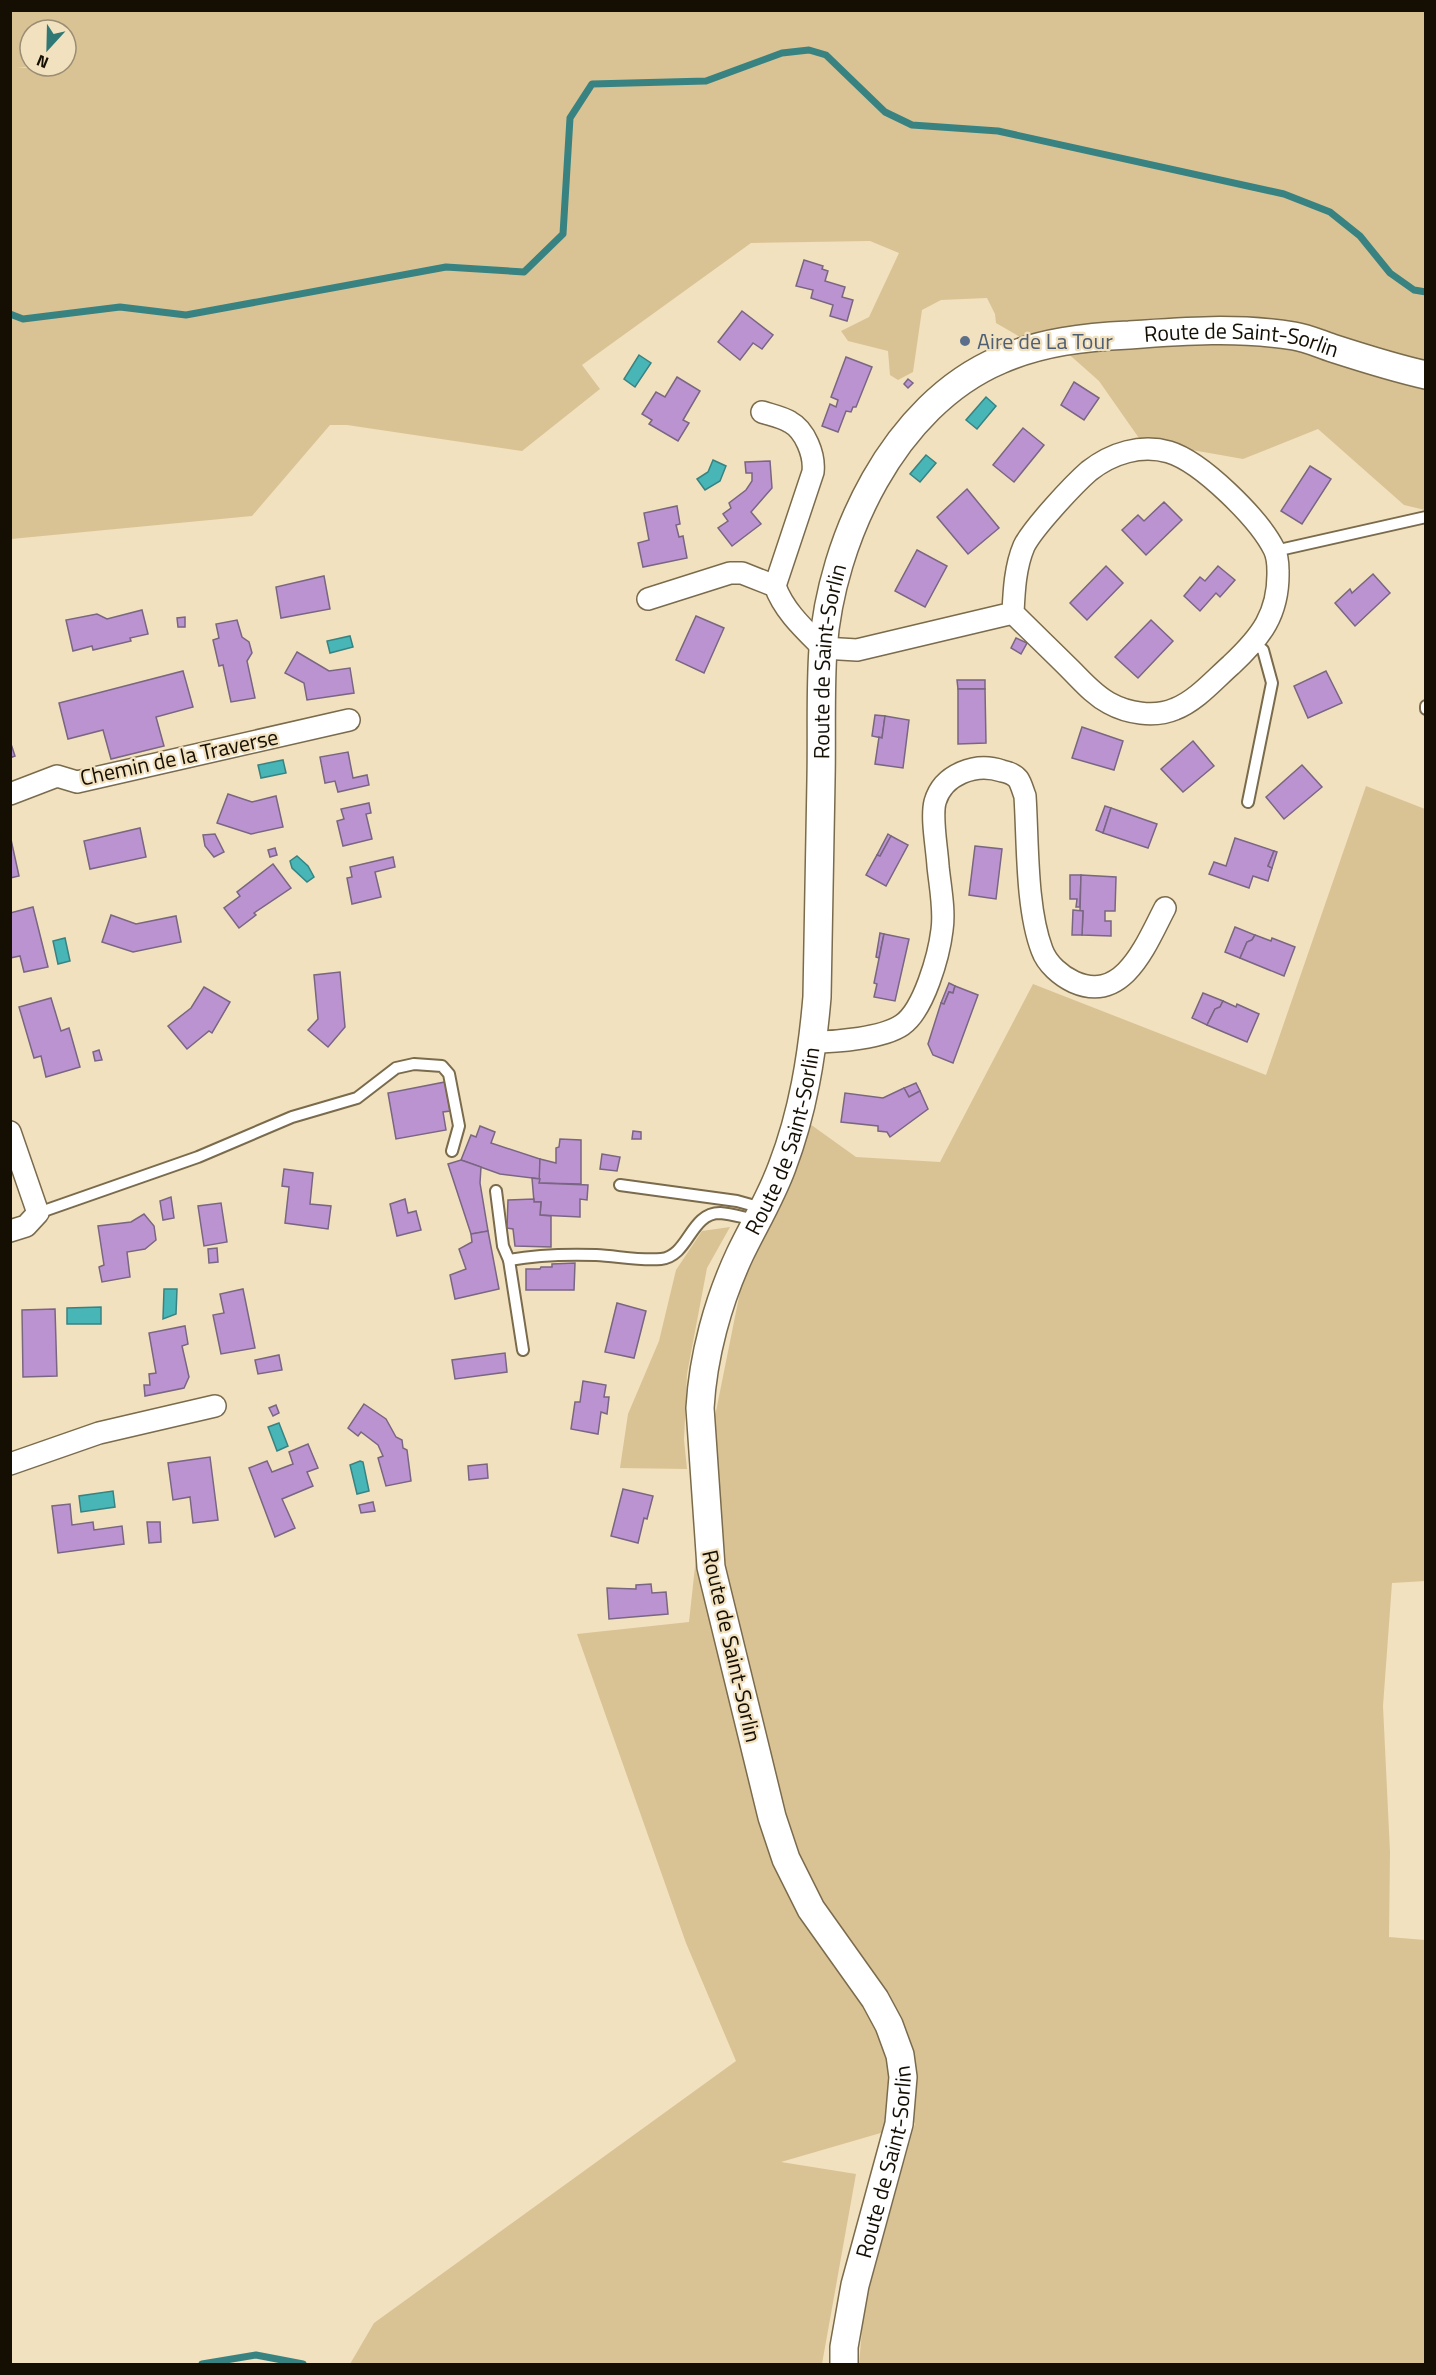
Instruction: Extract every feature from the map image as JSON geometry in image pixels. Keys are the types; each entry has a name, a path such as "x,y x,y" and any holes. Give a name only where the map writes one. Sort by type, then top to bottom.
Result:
{"street":[{"name":"Route de Saint-Sorlin","path":"844,2364 844,2347 855,2285 899,2124 903,2077 900,2055 889,2025 875,1999 811,1909 786,1859 772,1816 711,1567 701,1445 701,1384 724,1292 782,1169 800,1113 813,1042 817,997 823,648 836,579 846,544 859,512 892,453 926,410 955,385 1001,359 1059,342 1216,329 1295,336 1401,370 1425,375"},
{"path":"762,412 791,422 808,443 813,455 813,471 775,585 781,601 823,648 857,650 1013,613"},
{"path":"1154,449 1172,453 1195,465 1249,512 1275,551 1278,571 1273,610 1264,631 1202,692 1175,710 1158,713 1129,711 1109,703 1093,692 1013,613 1020,558 1030,536 1089,471 1110,457 1130,450 1154,449"},
{"path":"648,599 729,573 742,573 775,585"},
{"name":"Chemin de la Traverse","path":"10,794 57,776 77,782 349,720"},
{"path":"813,1042 838,1041 894,1029 915,1012 933,970 943,928 935,802 949,781 959,773 976,767 994,768 1018,779 1025,796 1033,913 1042,952 1066,978 1087,987 1103,986 1117,981 1137,959 1165,908"},
{"path":"10,1132 38,1213 26,1226 10,1231"},
{"path":"10,1464 99,1432 215,1406"}],"lane":[{"path":"1275,551 1425,517"},
{"path":"1248,802 1272,683 1263,650 1253,643"},
{"path":"38,1213 198,1157 292,1117 357,1098 396,1068 414,1064 442,1065 449,1074 459,1126 452,1151"},
{"path":"620,1185 737,1201 760,1214"},
{"path":"496,1191 503,1246 509,1260 523,1350"},
{"path":"509,1260 534,1256 595,1255 662,1259 680,1249 699,1222 708,1216 720,1213 760,1214"}],"shaded area":[{"path":"10,11 1425,11 1425,510 1404,505 1318,429 1243,459 1141,441 1099,381 1045,333 1020,337 996,323 995,314 987,298 941,300 922,310 913,372 898,380 890,375 888,351 848,341 841,331 869,317 899,253 870,241 751,243 582,365 600,389 522,451 347,425 330,425 252,516 11,539"},
{"path":"1366,786 1425,809 1426,1581 1392,1583 1383,1706 1390,1852 1389,1937 1425,1940 1425,2364 859,2364 864,2307 915,2123 781,2162 856,2174 822,2364 350,2364 374,2323 736,2061 686,1943 577,1634 689,1622 707,1456 745,1267 810,1124 856,1157 940,1162 1033,984 1266,1075"},
{"path":"730,1227 707,1268 687,1374 684,1440 687,1469 620,1468 628,1414 659,1341 676,1270 702,1231"}],"water":[{"path":"639,355 651,363 635,387 624,379"},
{"path":"986,397 996,406 977,429 966,420"},
{"path":"926,455 936,463 920,482 910,474"},
{"path":"713,460 726,466 720,481 705,490 697,479 708,472"},
{"path":"350,636 353,647 330,653 327,641"},
{"path":"283,760 286,773 261,778 258,765"},
{"path":"297,856 308,866 314,877 307,882 292,868 290,861"},
{"path":"65,938 70,961 58,964 53,941"},
{"path":"164,1289 177,1289 176,1314 163,1319"},
{"path":"101,1307 101,1324 67,1324 67,1308"},
{"path":"279,1423 288,1446 277,1451 268,1427"},
{"path":"363,1462 369,1491 357,1494 350,1465"},
{"path":"113,1491 115,1507 81,1512 79,1496"}],"building":[{"path":"804,260 823,266 822,269 828,271 825,281 845,287 842,297 853,300 847,321 830,316 833,305 811,298 813,290 796,286"},
{"path":"742,311 773,335 762,349 753,343 740,360 718,342"},
{"path":"846,357 872,367 856,407 853,407 851,412 846,411 838,432 822,426 830,404 836,407 838,400 831,397"},
{"path":"677,377 700,391 683,420 689,423 678,441 649,424 652,420 642,414 656,392 665,397"},
{"path":"908,379 913,383 908,388 904,384"},
{"path":"1074,382 1099,398 1084,420 1061,405"},
{"path":"1023,428 1044,445 1014,482 993,465"},
{"path":"770,461 772,488 751,512 761,524 732,546 718,528 728,521 723,514 731,508 729,503 746,490 752,481 752,473 746,473 745,462"},
{"path":"1310,466 1331,479 1302,524 1281,511"},
{"path":"967,489 999,528 968,554 937,517"},
{"path":"1164,502 1182,520 1146,555 1122,530 1138,515 1144,521"},
{"path":"677,506 680,524 676,525 679,537 683,536 687,558 643,567 638,543 649,540 644,513"},
{"path":"917,550 947,566 925,607 895,591"},
{"path":"1106,566 1123,583 1087,620 1070,603"},
{"path":"1218,566 1235,580 1220,597 1216,593 1200,611 1184,596 1200,577 1205,581"},
{"path":"1373,574 1390,593 1355,626 1335,603 1350,589 1352,593"},
{"path":"324,576 330,609 281,618 276,587"},
{"path":"142,610 148,634 130,638 131,641 93,650 92,646 73,651 66,620 97,614 107,619"},
{"path":"696,616 724,628 704,673 676,660"},
{"path":"185,617 185,627 178,627 177,618"},
{"path":"237,620 242,637 249,642 252,653 247,661 255,698 231,702 223,665 219,666 213,640 219,638 216,624"},
{"path":"1151,620 1173,641 1138,678 1115,657"},
{"path":"1016,638 1027,643 1021,654 1011,648"},
{"path":"297,652 329,671 350,668 354,693 307,700 304,683 285,673"},
{"path":"183,671 193,707 156,717 164,746 111,759 103,730 68,739 59,703"},
{"path":"1326,671 1342,703 1308,718 1294,686"},
{"path":"957,680 985,680 985,689 958,689"},
{"path":"958,689 985,689 986,743 958,744"},
{"path":"875,715 885,716 882,738 872,736"},
{"path":"885,716 909,720 903,768 875,764"},
{"path":"1082,727 1123,741 1114,770 1072,758"},
{"path":"10,741 15,756 10,758"},
{"path":"1193,741 1214,766 1183,792 1161,769"},
{"path":"348,752 353,778 367,775 369,785 338,792 335,781 325,783 320,757"},
{"path":"1302,765 1322,787 1284,819 1266,797"},
{"path":"228,794 252,802 276,796 283,827 251,834 217,823"},
{"path":"369,803 371,813 366,814 372,839 343,846 337,821 344,819 341,809"},
{"path":"1105,806 1111,808 1103,833 1096,830"},
{"path":"1111,808 1157,824 1148,848 1103,833"},
{"path":"140,828 146,857 90,869 84,841"},
{"path":"215,834 224,852 214,857 205,846 203,835"},
{"path":"888,834 891,836 880,856 877,855"},
{"path":"10,835 19,876 10,878"},
{"path":"891,836 908,845 886,886 866,875"},
{"path":"1235,838 1274,851 1268,866 1272,868 1268,881 1253,876 1249,888 1209,874 1214,862 1226,866"},
{"path":"975,846 1002,849 996,899 969,895"},
{"path":"275,848 277,855 270,857 268,850"},
{"path":"1274,851 1277,852 1272,868 1268,866"},
{"path":"393,857 395,867 375,872 381,897 352,904 347,878 352,877 350,867"},
{"path":"273,864 291,888 254,913 256,915 239,928 224,908 240,896 237,892"},
{"path":"1070,875 1081,875 1080,907 1076,907 1077,899 1070,899"},
{"path":"1081,875 1116,877 1115,911 1105,911 1105,921 1111,921 1111,936 1082,935"},
{"path":"33,907 48,967 24,972 20,956 10,958 10,913"},
{"path":"1073,910 1083,911 1082,935 1072,935"},
{"path":"111,915 136,924 176,916 181,942 133,952 102,942"},
{"path":"1235,927 1255,935 1247,942 1240,958 1225,952"},
{"path":"880,933 884,934 879,958 876,957"},
{"path":"884,934 909,939 895,1001 874,997 877,984 874,983"},
{"path":"1255,935 1271,941 1272,938 1295,947 1284,976 1240,958 1247,942"},
{"path":"340,972 345,1027 328,1047 308,1030 318,1019 314,975"},
{"path":"949,983 955,986 953,993 949,992 944,1004 941,1003"},
{"path":"955,986 978,995 953,1063 933,1055 928,1044 941,1003 944,1004 949,992 953,993"},
{"path":"204,987 230,1002 212,1033 209,1031 187,1049 168,1026 191,1008"},
{"path":"1203,993 1223,1001 1220,1007 1215,1009 1207,1025 1192,1018"},
{"path":"51,998 61,1031 69,1028 80,1067 46,1077 41,1056 34,1058 19,1007"},
{"path":"1223,1001 1236,1007 1237,1004 1259,1014 1247,1042 1207,1025 1215,1009 1220,1007"},
{"path":"99,1050 102,1060 95,1061 93,1052"},
{"path":"445,1082 450,1111 443,1112 446,1130 396,1139 388,1093"},
{"path":"916,1083 920,1091 909,1097 904,1088"},
{"path":"904,1088 909,1097 920,1091 928,1109 890,1137 887,1132 878,1131 878,1126 841,1122 845,1093 883,1098"},
{"path":"480,1126 495,1132 491,1143 540,1159 540,1179 500,1174 461,1160 471,1135 476,1137"},
{"path":"633,1131 641,1132 641,1139 632,1139"},
{"path":"560,1139 581,1140 581,1184 539,1183 540,1159 556,1163 556,1148 559,1147"},
{"path":"602,1154 620,1157 617,1171 600,1169"},
{"path":"461,1160 481,1167 480,1183 488,1231 471,1234 448,1164"},
{"path":"284,1169 313,1173 310,1204 331,1206 328,1229 285,1223 289,1187 282,1186"},
{"path":"532,1178 540,1179 539,1183 588,1185 587,1200 580,1199 580,1217 540,1215 541,1202 534,1202"},
{"path":"171,1197 174,1218 163,1220 160,1201"},
{"path":"405,1199 408,1213 416,1211 421,1230 397,1236 390,1204"},
{"path":"534,1199 534,1202 541,1202 540,1215 551,1216 551,1247 515,1246 513,1229 507,1228 508,1200"},
{"path":"221,1203 227,1242 204,1246 198,1206"},
{"path":"144,1214 154,1226 156,1240 145,1249 127,1252 130,1277 102,1282 99,1267 104,1265 98,1226 131,1222"},
{"path":"488,1231 499,1289 455,1299 450,1275 466,1269 459,1249 472,1242 471,1234"},
{"path":"217,1248 218,1262 209,1263 208,1249"},
{"path":"575,1263 574,1290 526,1290 526,1269 552,1267 552,1264"},
{"path":"243,1289 255,1348 221,1354 213,1315 224,1313 220,1294"},
{"path":"617,1303 646,1311 634,1358 605,1352"},
{"path":"55,1309 57,1376 23,1377 22,1310"},
{"path":"185,1326 188,1344 182,1346 189,1377 184,1388 145,1396 144,1385 150,1385 149,1374 156,1373 149,1333"},
{"path":"505,1353 507,1372 455,1379 452,1360"},
{"path":"279,1355 282,1370 258,1374 255,1360"},
{"path":"583,1381 606,1385 604,1397 609,1397 607,1414 601,1412 598,1434 571,1429 575,1402 580,1402"},
{"path":"364,1404 386,1419 396,1437 402,1440 403,1448 407,1450 411,1481 386,1486 378,1458 383,1456 378,1445 361,1432 358,1436 348,1428"},
{"path":"276,1405 279,1413 273,1416 269,1408"},
{"path":"308,1444 318,1468 307,1472 313,1486 282,1499 295,1528 275,1537 249,1468 267,1461 272,1472 293,1464 289,1452"},
{"path":"210,1457 218,1520 193,1523 190,1497 173,1500 168,1463"},
{"path":"487,1464 488,1478 469,1480 468,1466"},
{"path":"623,1489 653,1496 647,1519 644,1518 638,1543 611,1536"},
{"path":"373,1502 375,1511 361,1513 359,1505"},
{"path":"70,1504 72,1525 93,1522 94,1530 122,1526 124,1544 58,1553 52,1506"},
{"path":"147,1522 160,1522 161,1542 149,1543"},
{"path":"651,1584 652,1593 666,1592 668,1614 609,1619 607,1588 636,1589 636,1585"}],"waterway":[{"path":"10,314 23,319 120,307 186,315 446,267 524,272 563,234 570,118 592,84 706,81 782,53 809,50 826,55 885,112 912,125 998,131 1284,194 1330,212 1360,236 1390,273 1414,290 1426,292"},
{"path":"202,2364 256,2355 303,2364"}],"place":[{"name":"Aire de La Tour","path":"965,341"}]}
